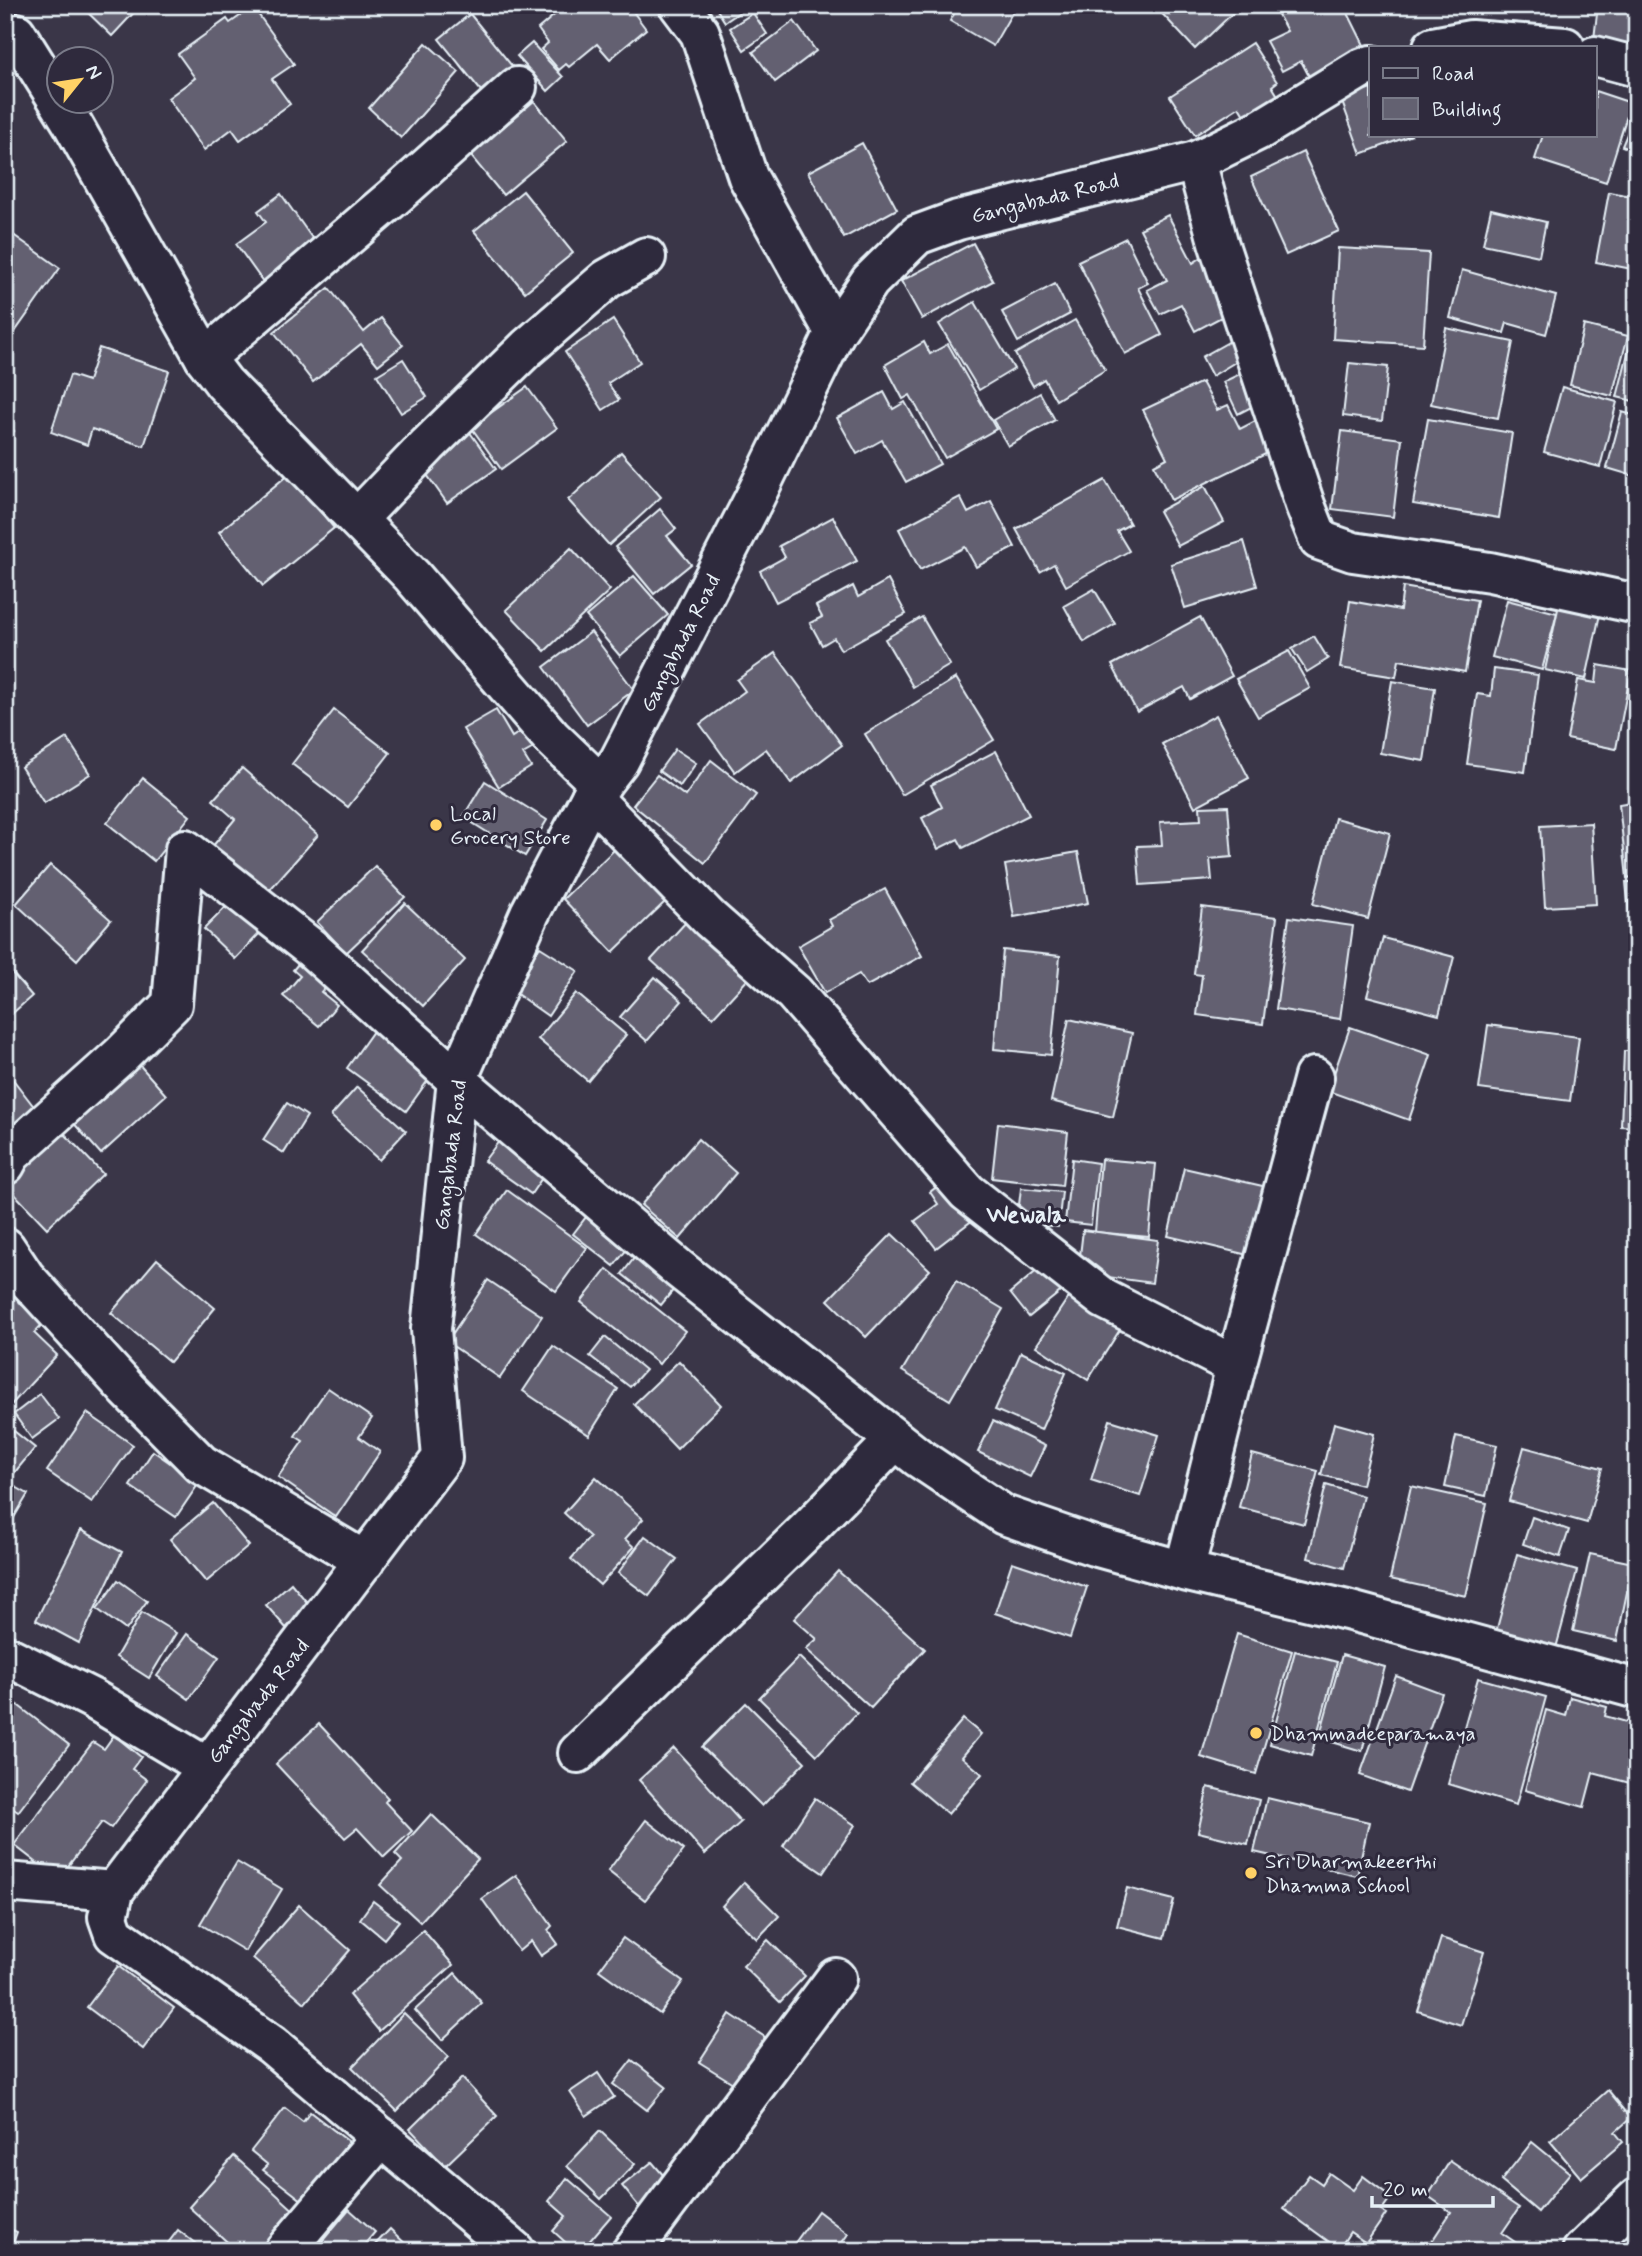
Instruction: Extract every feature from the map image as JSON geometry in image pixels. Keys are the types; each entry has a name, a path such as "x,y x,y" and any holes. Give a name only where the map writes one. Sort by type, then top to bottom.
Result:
{"street":[{"path":"679,5 700,33 748,177 835,333"},
{"path":"16,33 71,121 205,358 224,383 412,576 596,791 710,919 794,993 967,1192 1104,1299 1236,1366"},
{"path":"1438,46 1471,40 1551,46"},
{"name":"Gangabada Road","path":"114,1891 442,1458 430,1329 457,1080 530,913 596,791 619,761 755,497 835,333 870,281 917,234 958,220 1196,161 1261,129 1369,66"},
{"path":"205,358 395,196 516,87"},
{"path":"1196,161 1218,242 1319,540 1353,552 1490,572 1637,604"},
{"path":"357,519 527,348 607,279 646,257"},
{"path":"5,1165 11,1154 120,1056 172,1004 186,849 311,947 457,1080 680,1269 895,1440 1004,1515 1094,1546 1184,1571 1347,1610 1637,1689"},
{"path":"1184,1571 1314,1077"},
{"path":"5,1247 35,1287 127,1389 201,1464 365,1561"},
{"path":"578,1753 809,1528 895,1440"},
{"path":"5,1655 91,1698 207,1767"},
{"path":"5,1882 114,1891 108,1917 114,1934 272,2045 515,2251"},
{"path":"632,2251 836,1978"},
{"path":"284,2251 381,2137"},
{"path":"1582,2251 1637,2198"}],"building":[{"path":"80,5 141,5 112,36"},
{"path":"566,5 643,5 634,13 646,29 610,59 597,44 569,67 566,64 559,70 541,49 548,43 538,29"},
{"path":"714,5 750,5 725,22"},
{"path":"959,5 1016,6 993,46 950,21"},
{"path":"1154,5 1234,5 1237,9 1195,49"},
{"path":"1283,5 1344,5 1367,51 1311,80 1301,61 1282,71 1266,41 1287,31 1275,9"},
{"path":"1598,5 1637,5 1637,44 1594,39"},
{"path":"253,7 294,64 272,79 290,104 240,140 232,129 204,150 168,98 195,78 178,54 227,19 230,23"},
{"path":"753,13 767,34 744,50 730,28"},
{"path":"470,14 512,66 481,91 439,39"},
{"path":"794,21 816,51 775,82 753,52"},
{"path":"426,43 459,72 401,138 369,108"},
{"path":"532,43 563,77 548,91 517,56"},
{"path":"1252,43 1277,82 1272,86 1280,99 1247,120 1239,107 1195,135 1170,96"},
{"path":"1369,89 1369,136 1409,136 1361,154 1341,99"},
{"path":"1596,91 1631,103 1606,182 1535,159 1543,136 1596,136"},
{"path":"534,101 567,141 503,195 470,155"},
{"path":"1637,110 1637,152 1622,146"},
{"path":"862,143 897,209 844,238 808,172"},
{"path":"1303,152 1339,231 1286,255 1251,177"},
{"path":"523,191 573,253 525,292 474,231"},
{"path":"1609,192 1637,197 1637,270 1596,262"},
{"path":"281,194 319,248 266,286 236,244 266,222 258,211"},
{"path":"1491,209 1546,222 1539,256 1483,244"},
{"path":"1168,215 1193,263 1202,257 1231,312 1195,331 1181,304 1160,314 1147,290 1167,280 1140,229"},
{"path":"5,229 60,268 5,346"},
{"path":"1126,238 1148,283 1138,288 1162,335 1125,354 1078,261"},
{"path":"973,243 993,281 922,319 901,281"},
{"path":"1338,248 1429,253 1423,345 1333,339"},
{"path":"1462,270 1556,296 1546,334 1507,323 1504,333 1450,318"},
{"path":"1055,284 1070,314 1018,342 1002,312"},
{"path":"329,288 364,332 381,318 403,345 378,365 361,344 313,382 274,332"},
{"path":"975,302 1014,369 979,390 939,324"},
{"path":"613,320 640,362 608,383 619,400 603,410 565,352"},
{"path":"1075,320 1105,370 1056,400 1044,379 1033,386 1015,354"},
{"path":"1584,325 1628,336 1612,396 1570,385"},
{"path":"1637,325 1637,402 1617,397"},
{"path":"1446,328 1513,342 1498,418 1431,404"},
{"path":"1232,340 1242,358 1212,376 1202,357"},
{"path":"924,342 930,354 948,344 996,429 945,458 910,395 903,399 885,365"},
{"path":"99,348 169,371 144,446 92,429 87,445 51,432 70,375 88,381"},
{"path":"403,359 427,397 401,413 377,375"},
{"path":"1349,363 1388,367 1382,421 1343,416"},
{"path":"1248,370 1263,401 1238,414 1223,382"},
{"path":"1202,382 1217,410 1228,405 1240,429 1261,418 1276,449 1171,500 1154,465 1167,458 1143,410"},
{"path":"527,387 557,428 501,469 471,427"},
{"path":"1562,387 1617,402 1600,467 1544,452"},
{"path":"884,392 893,409 905,402 940,464 906,482 882,440 857,454 837,418"},
{"path":"1040,393 1055,420 1008,446 993,420"},
{"path":"1622,412 1637,416 1637,477 1607,468"},
{"path":"1428,419 1512,433 1499,518 1413,504"},
{"path":"5,423 14,431 5,441"},
{"path":"469,431 496,469 447,503 420,465"},
{"path":"1342,431 1402,439 1393,517 1332,509"},
{"path":"621,452 661,497 609,545 568,500"},
{"path":"289,474 334,528 263,586 219,532"},
{"path":"1105,480 1130,524 1117,531 1129,551 1066,586 1054,564 1040,572 1016,529"},
{"path":"1205,486 1224,522 1178,546 1159,511"},
{"path":"960,497 968,513 991,501 1015,547 976,567 965,547 920,570 899,529"},
{"path":"660,509 676,529 667,536 691,564 654,594 615,547"},
{"path":"833,517 857,561 776,602 760,571 785,557 779,546"},
{"path":"1244,541 1257,586 1185,608 1171,564"},
{"path":"571,548 610,590 545,651 506,610"},
{"path":"634,576 668,615 620,656 586,616"},
{"path":"888,580 906,614 841,650 834,638 822,645 810,623 822,617 816,606 853,586 858,597"},
{"path":"1403,587 1477,600 1465,672 1399,660 1396,677 1340,668 1350,601 1400,610"},
{"path":"1094,589 1115,624 1084,642 1064,606"},
{"path":"1507,600 1557,613 1542,670 1492,657"},
{"path":"1559,604 1600,614 1586,679 1545,670"},
{"path":"922,617 950,665 913,687 885,639"},
{"path":"1200,617 1232,676 1190,699 1184,687 1137,712 1112,665"},
{"path":"591,632 634,690 587,725 544,667"},
{"path":"1314,636 1328,659 1307,672 1292,649"},
{"path":"1289,651 1310,688 1258,717 1236,679"},
{"path":"775,653 842,745 791,783 766,749 735,772 700,724 745,691 737,680"},
{"path":"1598,665 1631,671 1616,749 1567,739 1578,680 1596,683"},
{"path":"1494,669 1538,675 1525,772 1467,764 1477,694 1491,696"},
{"path":"956,678 994,740 902,795 865,734"},
{"path":"1392,681 1435,688 1424,761 1380,753"},
{"path":"334,710 390,753 348,807 292,764"},
{"path":"496,710 512,737 526,728 537,746 523,754 531,767 499,787 463,729"},
{"path":"1216,715 1249,778 1195,807 1162,744"},
{"path":"67,738 90,774 44,803 21,767"},
{"path":"675,749 696,763 680,786 659,771"},
{"path":"996,751 1029,815 963,848 958,839 938,849 922,818 942,807 931,785"},
{"path":"711,760 756,795 705,863 633,805 657,775 685,796"},
{"path":"242,768 318,835 266,894 212,847 235,819 213,800"},
{"path":"143,778 190,816 154,861 107,823"},
{"path":"485,781 547,820 525,856 463,817"},
{"path":"1637,801 1637,876 1627,878 1619,804"},
{"path":"1228,806 1232,857 1210,859 1212,880 1140,885 1137,846 1162,845 1160,822 1201,820 1200,807"},
{"path":"1335,818 1390,833 1368,919 1313,904"},
{"path":"1591,823 1596,904 1545,907 1540,826"},
{"path":"616,848 666,901 613,952 563,899"},
{"path":"1078,852 1088,903 1014,917 1005,865"},
{"path":"50,865 111,920 77,960 16,904"},
{"path":"375,866 405,897 346,953 317,922"},
{"path":"1626,882 1637,882 1637,911 1629,912"},
{"path":"885,889 922,956 867,986 859,974 825,993 798,946 832,926 829,920"},
{"path":"230,903 261,932 235,959 204,929"},
{"path":"405,903 465,960 423,1006 362,950"},
{"path":"1202,907 1277,917 1263,1024 1197,1015 1202,975 1194,974"},
{"path":"1289,917 1353,926 1340,1019 1276,1009"},
{"path":"687,921 749,978 713,1017 651,960"},
{"path":"1383,938 1454,957 1439,1015 1367,996"},
{"path":"540,947 578,971 548,1016 511,990"},
{"path":"1003,950 1060,956 1051,1055 994,1049"},
{"path":"308,952 335,976 321,992 337,1005 319,1026 283,996 300,976 293,970"},
{"path":"7,967 32,996 5,1020 5,968"},
{"path":"655,977 682,1001 647,1041 620,1017"},
{"path":"576,993 626,1035 588,1081 538,1039"},
{"path":"1069,1019 1132,1033 1113,1117 1051,1101"},
{"path":"1488,1025 1579,1037 1570,1101 1479,1089"},
{"path":"376,1027 436,1069 406,1111 347,1068"},
{"path":"1350,1027 1431,1055 1409,1120 1328,1091"},
{"path":"1624,1051 1637,1051 1637,1127 1621,1126"},
{"path":"137,1062 166,1095 101,1154 71,1120"},
{"path":"5,1069 35,1108 5,1130"},
{"path":"357,1087 406,1131 379,1160 331,1116"},
{"path":"287,1103 307,1116 284,1153 263,1140"},
{"path":"998,1123 1068,1132 1062,1186 992,1178"},
{"path":"62,1131 103,1174 47,1228 6,1185"},
{"path":"502,1137 548,1169 531,1194 484,1161"},
{"path":"698,1139 736,1173 680,1239 641,1205"},
{"path":"1072,1159 1098,1163 1091,1225 1065,1222"},
{"path":"1101,1159 1156,1164 1149,1237 1095,1232"},
{"path":"1184,1168 1267,1187 1252,1256 1168,1236"},
{"path":"944,1181 974,1219 936,1248 915,1221 938,1204 930,1192"},
{"path":"1021,1188 1062,1192 1058,1227 1017,1222"},
{"path":"507,1190 587,1248 556,1291 476,1234"},
{"path":"586,1217 627,1249 614,1266 573,1234"},
{"path":"1083,1230 1158,1240 1152,1283 1078,1273"},
{"path":"892,1234 930,1270 866,1337 828,1300"},
{"path":"635,1257 675,1288 661,1305 622,1274"},
{"path":"157,1259 215,1308 170,1362 111,1313"},
{"path":"1045,1264 1065,1288 1029,1317 1010,1293"},
{"path":"607,1269 685,1331 659,1364 581,1302"},
{"path":"5,1270 52,1314 34,1333 57,1355 11,1405 5,1400"},
{"path":"488,1280 542,1316 500,1378 447,1342"},
{"path":"956,1281 1003,1309 950,1400 902,1371"},
{"path":"1070,1295 1121,1328 1088,1380 1036,1346"},
{"path":"605,1337 645,1370 630,1387 590,1356"},
{"path":"553,1346 618,1389 589,1435 523,1391"},
{"path":"1021,1352 1066,1373 1041,1430 995,1410"},
{"path":"679,1361 721,1405 677,1449 634,1404"},
{"path":"328,1388 372,1418 359,1437 380,1452 336,1517 278,1477 303,1441 295,1436"},
{"path":"40,1394 59,1419 32,1439 14,1414"},
{"path":"87,1413 133,1445 92,1502 47,1471"},
{"path":"1110,1420 1159,1435 1140,1496 1091,1480"},
{"path":"993,1421 1045,1446 1030,1477 978,1452"},
{"path":"1334,1423 1374,1434 1362,1485 1321,1475"},
{"path":"14,1431 35,1448 10,1478 5,1474 5,1441"},
{"path":"1456,1436 1497,1445 1486,1496 1445,1487"},
{"path":"1524,1447 1602,1468 1587,1523 1509,1501"},
{"path":"153,1451 199,1483 176,1517 130,1486"},
{"path":"1252,1454 1318,1471 1304,1524 1239,1507"},
{"path":"596,1477 643,1519 625,1539 634,1547 600,1585 571,1559 590,1537 564,1513"},
{"path":"5,1481 28,1494 12,1521 5,1517"},
{"path":"1326,1485 1363,1496 1344,1568 1308,1558"},
{"path":"1411,1486 1487,1503 1466,1596 1390,1579"},
{"path":"213,1503 249,1546 206,1582 170,1539"},
{"path":"1532,1517 1569,1530 1560,1557 1523,1544"},
{"path":"81,1530 122,1552 79,1643 36,1620"},
{"path":"645,1536 677,1559 649,1596 618,1573"},
{"path":"1517,1554 1577,1571 1556,1648 1496,1632"},
{"path":"1590,1554 1633,1563 1617,1641 1573,1631"},
{"path":"1012,1562 1087,1587 1070,1638 995,1613"},
{"path":"838,1571 925,1649 871,1708 806,1649 817,1639 794,1619"},
{"path":"118,1580 147,1601 126,1630 97,1609"},
{"path":"291,1583 311,1607 286,1628 266,1605"},
{"path":"142,1612 176,1633 149,1678 116,1657"},
{"path":"187,1634 219,1657 189,1699 157,1676"},
{"path":"1237,1634 1292,1651 1256,1774 1201,1757"},
{"path":"1295,1651 1337,1662 1311,1756 1270,1744"},
{"path":"1342,1655 1385,1667 1362,1751 1319,1738"},
{"path":"799,1657 857,1713 817,1755 759,1698"},
{"path":"1396,1676 1442,1693 1407,1792 1360,1775"},
{"path":"1478,1678 1546,1697 1516,1805 1448,1784"},
{"path":"6,1696 69,1745 18,1812 5,1803"},
{"path":"1570,1697 1607,1707 1605,1716 1637,1725 1637,1785 1593,1773 1584,1807 1525,1790 1546,1710 1566,1716"},
{"path":"746,1703 805,1762 762,1806 702,1747"},
{"path":"963,1719 981,1734 962,1757 982,1774 948,1814 910,1782"},
{"path":"319,1724 388,1798 385,1802 412,1831 384,1857 357,1828 345,1838 276,1764"},
{"path":"114,1735 141,1757 132,1769 147,1780 111,1828 102,1822 58,1879 14,1845 93,1742 104,1749"},
{"path":"674,1748 741,1822 705,1854 639,1780"},
{"path":"1208,1787 1259,1800 1248,1844 1198,1832"},
{"path":"815,1798 855,1825 823,1873 783,1846"},
{"path":"1267,1798 1369,1822 1357,1876 1254,1852"},
{"path":"431,1814 478,1859 420,1922 380,1885 402,1861 395,1854"},
{"path":"646,1820 684,1850 645,1900 608,1871"},
{"path":"237,1862 282,1889 245,1951 200,1924"},
{"path":"516,1875 552,1926 548,1930 558,1944 541,1956 531,1941 519,1951 482,1899"},
{"path":"744,1882 779,1916 757,1939 722,1906"},
{"path":"1127,1888 1174,1900 1164,1938 1117,1926"},
{"path":"373,1901 399,1921 384,1939 360,1919"},
{"path":"299,1905 350,1950 305,2003 253,1958"},
{"path":"423,1930 453,1965 379,2031 349,1995"},
{"path":"623,1938 683,1981 660,2014 599,1970"},
{"path":"1441,1938 1484,1952 1461,2025 1418,2011"},
{"path":"768,1940 805,1976 780,2002 743,1966"},
{"path":"118,1966 174,2008 143,2049 87,2007"},
{"path":"455,1973 482,2003 442,2040 415,2010"},
{"path":"404,2013 449,2057 397,2111 352,2067"},
{"path":"730,2014 771,2041 741,2088 699,2062"},
{"path":"632,2060 666,2087 647,2110 613,2084"},
{"path":"598,2073 614,2097 586,2116 570,2092"},
{"path":"462,2078 497,2116 445,2166 410,2129"},
{"path":"1608,2090 1631,2118 1615,2132 1623,2142 1581,2178 1550,2141"},
{"path":"285,2108 303,2122 310,2112 353,2145 307,2204 263,2170 268,2165 251,2151"},
{"path":"600,2131 635,2164 601,2199 567,2166"},
{"path":"1532,2142 1570,2173 1538,2212 1501,2181"},
{"path":"234,2156 297,2213 264,2251 237,2251 189,2207"},
{"path":"1450,2161 1519,2208 1502,2233 1528,2251 1447,2251 1432,2241 1451,2212 1428,2196"},
{"path":"652,2162 670,2183 640,2208 622,2186"},
{"path":"1329,2173 1353,2190 1363,2176 1391,2197 1381,2211 1386,2214 1366,2243 1350,2232 1339,2249 1284,2209 1309,2175 1322,2184"},
{"path":"567,2178 611,2216 581,2251 575,2251 553,2231 566,2216 549,2201"},
{"path":"349,2209 375,2232 359,2251 314,2251"},
{"path":"818,2211 848,2234 836,2251 789,2251"},
{"path":"5,2227 17,2232 10,2251 5,2251"},
{"path":"390,2229 413,2251 369,2251"},
{"path":"178,2230 205,2251 162,2251"},
{"path":"470,2241 481,2251 461,2251"},
{"path":"771,2241 784,2251 764,2251"}],"place":[{"name":"Local Grocery Store","path":"436,825"},
{"name":"Dhammadeeparamaya","path":"1256,1733"},
{"name":"Sri Dharmakeerthi Dhamma School","path":"1251,1873"}],"district":[{"name":"Wewala","path":"1026,1214"}]}
